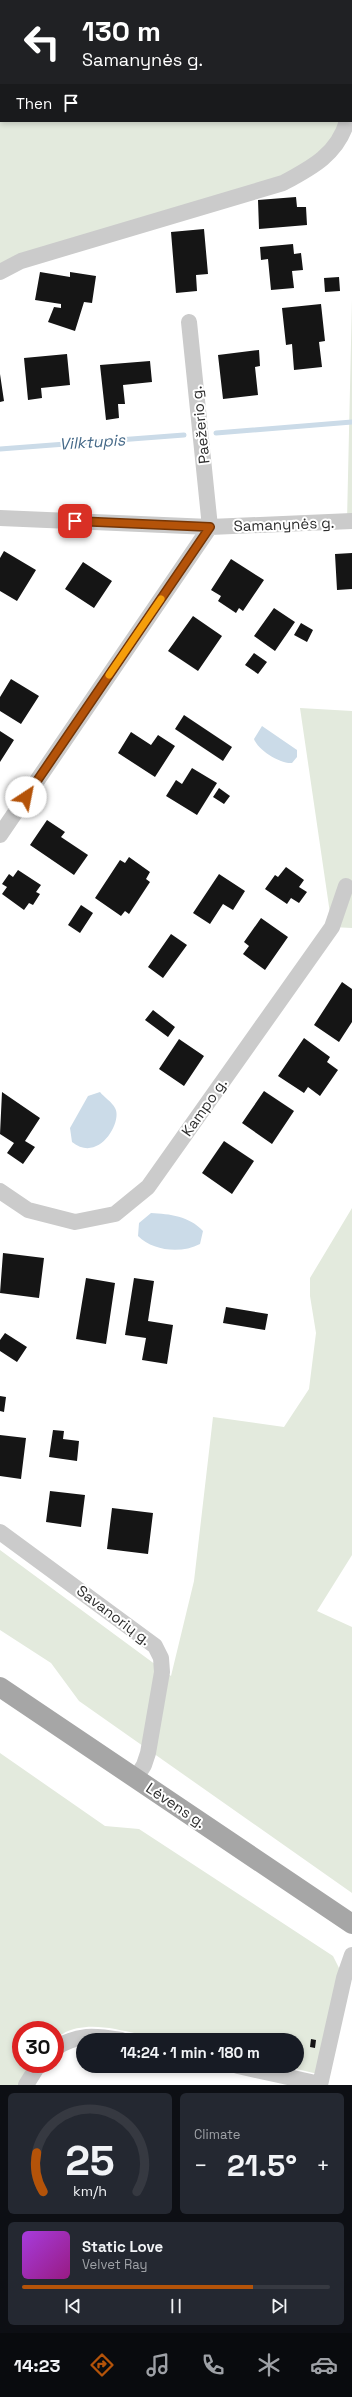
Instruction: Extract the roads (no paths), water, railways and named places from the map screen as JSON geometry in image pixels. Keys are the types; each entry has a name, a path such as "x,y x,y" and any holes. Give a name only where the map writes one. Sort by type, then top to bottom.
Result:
{"main road":[{"name":"Lėvens g.","path":"0,1687 352,1924"}],"street":[{"path":"0,272 21,261 283,183 318,164 345,128"},
{"name":"Paežerio g.","path":"189,322 210,527"},
{"name":"Samanynės g.","path":"0,518 210,527 352,521"},
{"path":"0,835 210,527"},
{"name":"Kampo g.","path":"0,1190 28,1210 75,1222 115,1214 148,1187 332,927 346,886"},
{"name":"Savanorių g.","path":"0,1532 155,1646 161,1658 162,1672 148,1753 144,1765 136,1778"},
{"path":"268,2073 320,2085 344,1978 352,1955"},
{"path":"64,2043 72,2038 76,2038"},
{"path":"26,2085 33,2073"}],"water":[{"path":"262,726 297,750 297,757 292,763 287,763 276,759 260,748 254,739"},
{"path":"100,1092 115,1108 117,1114 115,1122 107,1138 100,1144 91,1148 82,1147 72,1142 70,1128 88,1096"},
{"path":"151,1213 172,1215 192,1222 203,1231 200,1244 176,1250 159,1248 144,1241 138,1236 139,1223"}],"waterway":[{"name":"Vilktupis","path":"216,433 352,422"},
{"name":"Vilktupis","path":"0,449 184,435"}]}
